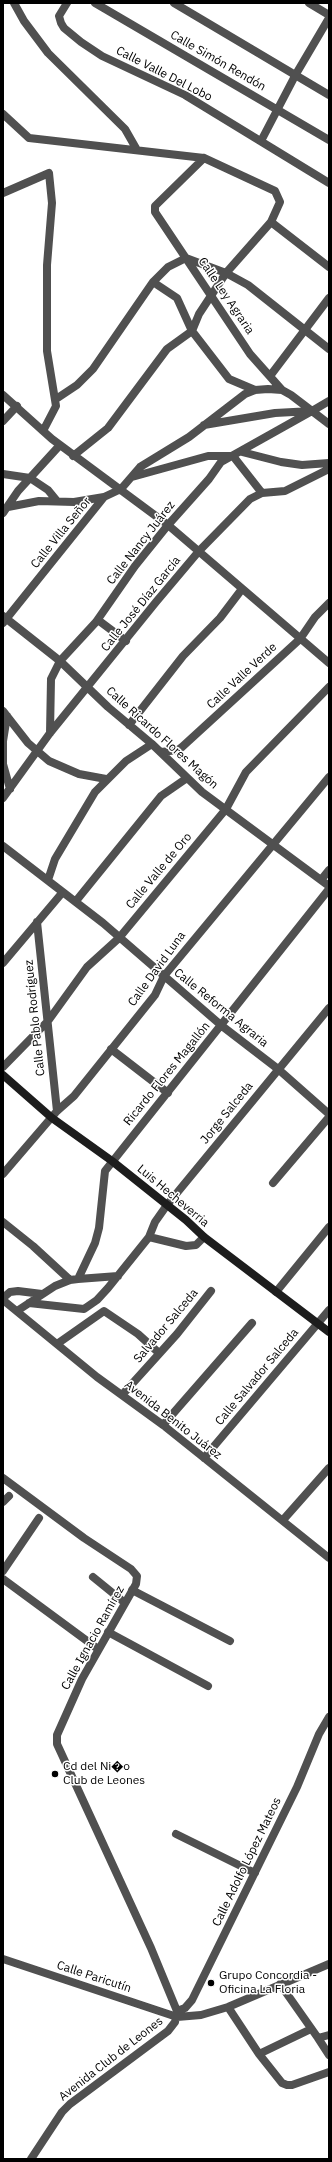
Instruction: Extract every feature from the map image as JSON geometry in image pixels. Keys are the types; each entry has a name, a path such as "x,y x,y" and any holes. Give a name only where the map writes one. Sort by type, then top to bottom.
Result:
{"street":[{"path":"14,3 24,21 48,53 125,129 136,150"},
{"name":"Calle Valle Del Lobo","path":"67,3 59,16 61,23 81,42 102,56 185,95 329,183"},
{"name":"Calle Simón Rendón","path":"95,3 329,140"},
{"path":"174,3 296,74 329,95"},
{"path":"261,141 296,74 329,16 309,3"},
{"path":"3,114 18,126 29,138 204,158 275,191 280,202 271,222 226,273 199,314 192,331 167,349 108,428 73,456"},
{"path":"3,123 18,126"},
{"name":"Calle Ley Agraria","path":"204,158 155,206 156,212 250,354 282,390 329,424"},
{"path":"3,193 49,173 52,203 46,265 47,350 56,406 43,431"},
{"path":"271,222 329,267"},
{"path":"56,399 77,386 93,369 153,282 168,267 186,258 226,273 248,285 329,349"},
{"path":"153,282 178,298 192,331 229,379 255,390"},
{"path":"270,376 303,329 329,298"},
{"name":"Calle Villa Señor","path":"4,619 104,497 121,489 140,467 189,437 227,405 245,394 255,390 282,390"},
{"path":"3,395 73,456 121,489 168,525 329,663"},
{"name":"Calle Villa Señor","path":"203,426 275,413 312,411 329,401"},
{"path":"3,421 16,406"},
{"name":"Calle Nancy Juárez","path":"50,733 51,679 60,661 98,620 168,525 209,479 221,462 242,452 312,411"},
{"path":"6,510 30,478 60,445"},
{"path":"242,452 281,462 302,464 329,463"},
{"path":"131,478 208,456 233,456 262,493 285,492 329,469"},
{"path":"3,474 30,478 48,490 57,501"},
{"name":"Calle José Díaz García","path":"3,798 50,733 199,551 250,499 262,493"},
{"path":"6,510 38,501 74,502 104,497"},
{"path":"130,725 183,656 220,618 242,589"},
{"name":"Calle Valle Verde","path":"161,752 178,750 182,747 300,639 315,617 329,603"},
{"name":"Calle Ricardo Flores Magón","path":"4,619 60,661 161,752 202,792 273,843 321,880 329,888"},
{"path":"98,620 126,641"},
{"name":"Calle Valle de Oro","path":"3,1067 48,1021 87,967 119,938 226,809 246,772 329,687"},
{"path":"5,713 28,743 49,761 79,774 106,779"},
{"path":"5,713 3,764 10,789"},
{"path":"48,880 55,859 95,792 126,760 152,744"},
{"name":"Calle David Luna","path":"3,1174 55,1114 74,1096 155,995 164,976 329,777"},
{"path":"76,901 161,796 187,778"},
{"name":"Calle Reforma Agraria","path":"3,848 76,901 222,1026 278,1070 329,1115"},
{"path":"321,880 329,870"},
{"name":"Ricardo Flores Magallón","path":"74,1279 95,1243 102,1208 103,1176 112,1162 222,1026 329,888"},
{"path":"3,963 62,892"},
{"name":"Calle Pablo Rodríguez","path":"37,922 48,1021 55,1114"},
{"name":"Jorge Salceda","path":"84,1309 96,1300 118,1276 149,1237 155,1222 167,1205 329,1008"},
{"path":"111,1049 168,1093"},
{"name":"Luis Hecheverria","path":"3,1075 55,1114 204,1237 329,1332"},
{"path":"273,1183 329,1115"},
{"path":"3,1222 74,1279"},
{"path":"276,1292 329,1227"},
{"path":"149,1237 186,1246 196,1245 204,1237"},
{"path":"17,1311 42,1294 74,1279 118,1276"},
{"path":"3,1299 10,1292 18,1291 42,1294"},
{"name":"Salvador Salceda","path":"122,1395 178,1334 211,1291"},
{"name":"Avenida Benito Juárez","path":"3,1299 57,1344 163,1425 329,1558"},
{"path":"29,1303 104,1310 138,1334 159,1353"},
{"path":"57,1344 104,1310"},
{"name":"Calle Salvador Salceda","path":"204,1458 329,1310"},
{"path":"163,1425 252,1323"},
{"path":"283,1520 329,1468"},
{"name":"Calle Ignacio Ramírez","path":"3,1478 84,1538 131,1569 137,1580 82,1679 57,1735 57,1744 151,1948 177,2014"},
{"path":"3,1571 39,1518"},
{"path":"93,1577 125,1603"},
{"path":"3,1579 98,1649"},
{"path":"132,1590 230,1641"},
{"path":"108,1632 208,1686"},
{"name":"Calle Adolfo López Mateos","path":"177,2014 189,2005 297,1787 319,1734 329,1717"},
{"path":"176,1834 255,1872"},
{"name":"Calle Paricutín","path":"3,1959 177,2014"},
{"name":"Avenida Club de Leones","path":"31,2159 62,2112 70,2104 168,2030 177,2014 201,2015 228,2007 329,1964"},
{"path":"280,1984 329,2055"},
{"path":"228,2007 259,2054 282,2083 292,2085 329,2072"},
{"path":"259,2054 311,2029"},
{"path":"318,2038 329,2035"}],"place":[{"name":"Cd del Ni�o Club de Leones","path":"55,1774"},
{"name":"Grupo Concordia - Oficina La Floria","path":"211,1983"}]}
